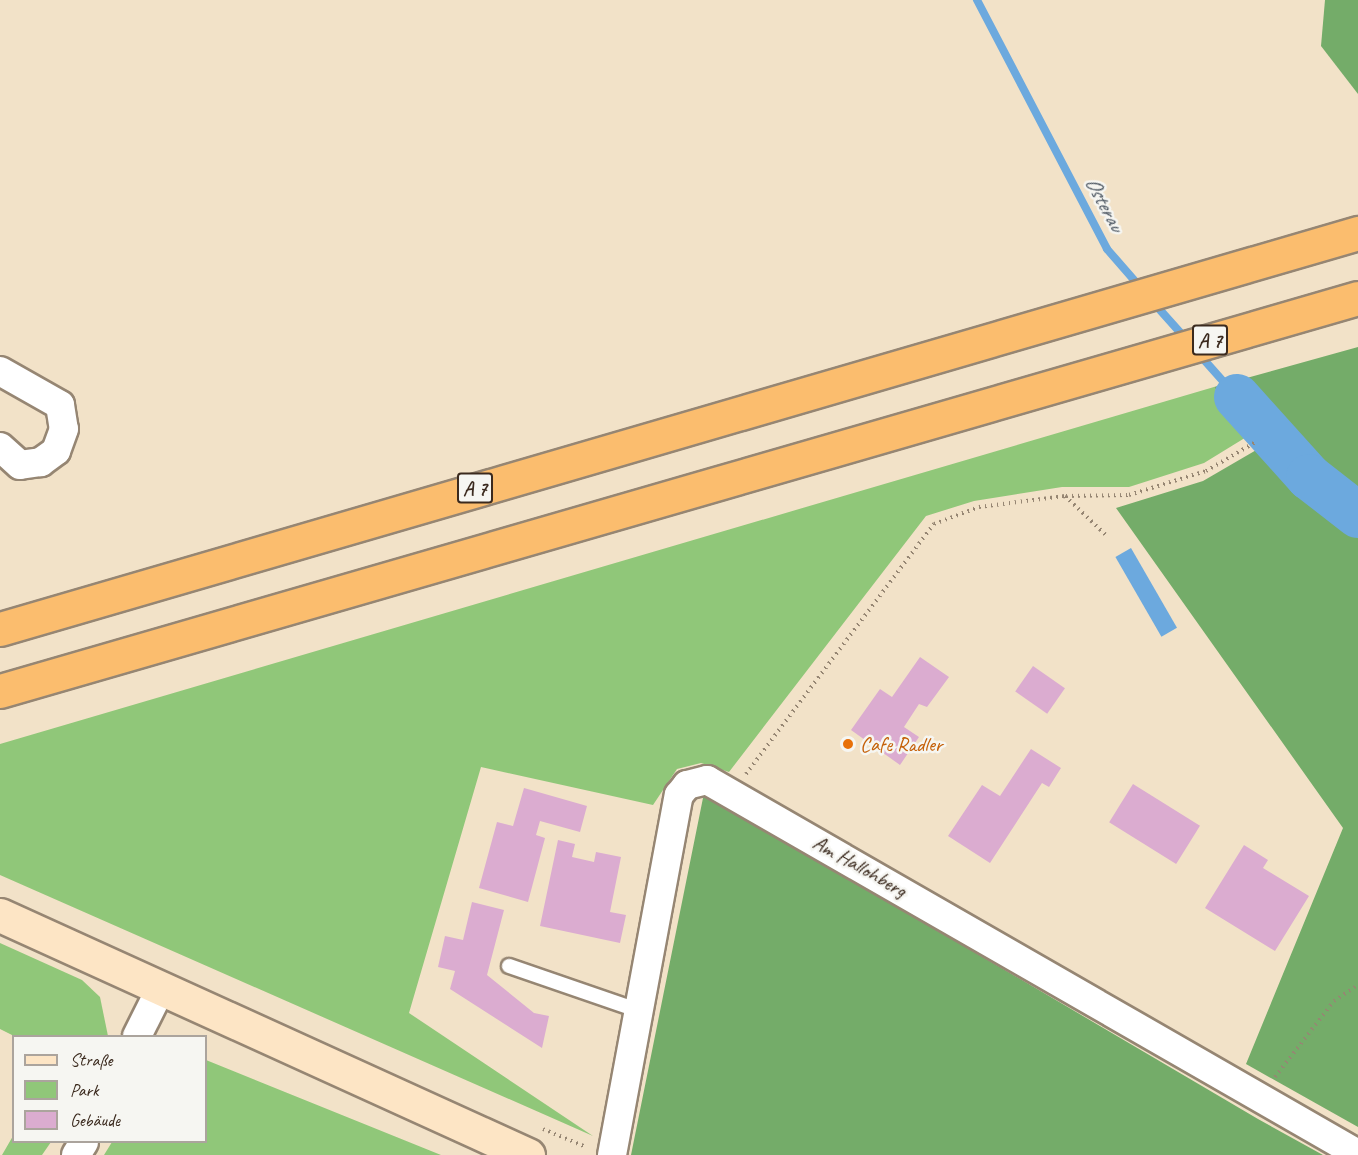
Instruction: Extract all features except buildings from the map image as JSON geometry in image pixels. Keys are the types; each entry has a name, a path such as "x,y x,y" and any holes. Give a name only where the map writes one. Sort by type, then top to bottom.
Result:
{"highway":[{"name":"A 7","path":"0,629 1071,314 1358,233"},
{"name":"A 7","path":"0,691 1119,365 1358,298"}],"street":[{"path":"0,373 60,405 64,429 56,451 41,462 20,465 0,447"},
{"name":"Am Hallohberg","path":"612,1155 637,1010 680,795 687,786 706,780 733,792 1358,1154"},
{"path":"0,915 528,1155"},
{"path":"138,1035 161,988"}],"lane":[{"path":"509,966 637,1010"}],"path":[{"path":"733,792 934,524 979,507 1065,496 1129,495 1206,471 1254,443"},
{"path":"1065,496 1108,537"},
{"path":"1259,1098 1334,1001 1358,985"}],"green space":[{"path":"1325,0 1358,0 1358,94 1321,46"},
{"path":"1358,347 1358,1127 1246,1064 1343,828 1116,508 1203,481 1258,449 1214,387"},
{"path":"1214,387 1248,436 1204,463 1129,487 1062,487 974,501 926,516 729,772 701,763 677,769 653,805 481,767 409,1013 593,1136 0,875 0,744"},
{"path":"704,793 1258,1119 1323,1155 631,1155"},
{"path":"0,943 82,980 100,997 108,1035 12,1035 0,1029"},
{"path":"207,1060 441,1155 104,1155 111,1143 207,1143"},
{"path":"12,1138 12,1143 50,1143 42,1155 2,1155"}],"water":[{"path":"1131,548 1177,628 1161,637 1115,557"}],"waterway":[{"name":"Osterau","path":"977,0 1107,249 1140,287"},
{"name":"Osterau","path":"1152,301 1186,339"},
{"name":"Osterau","path":"1198,353 1237,397"},
{"path":"1237,397 1309,477 1358,515"}],"place":[{"name":"Cafe Radler","path":"848,744"}]}
